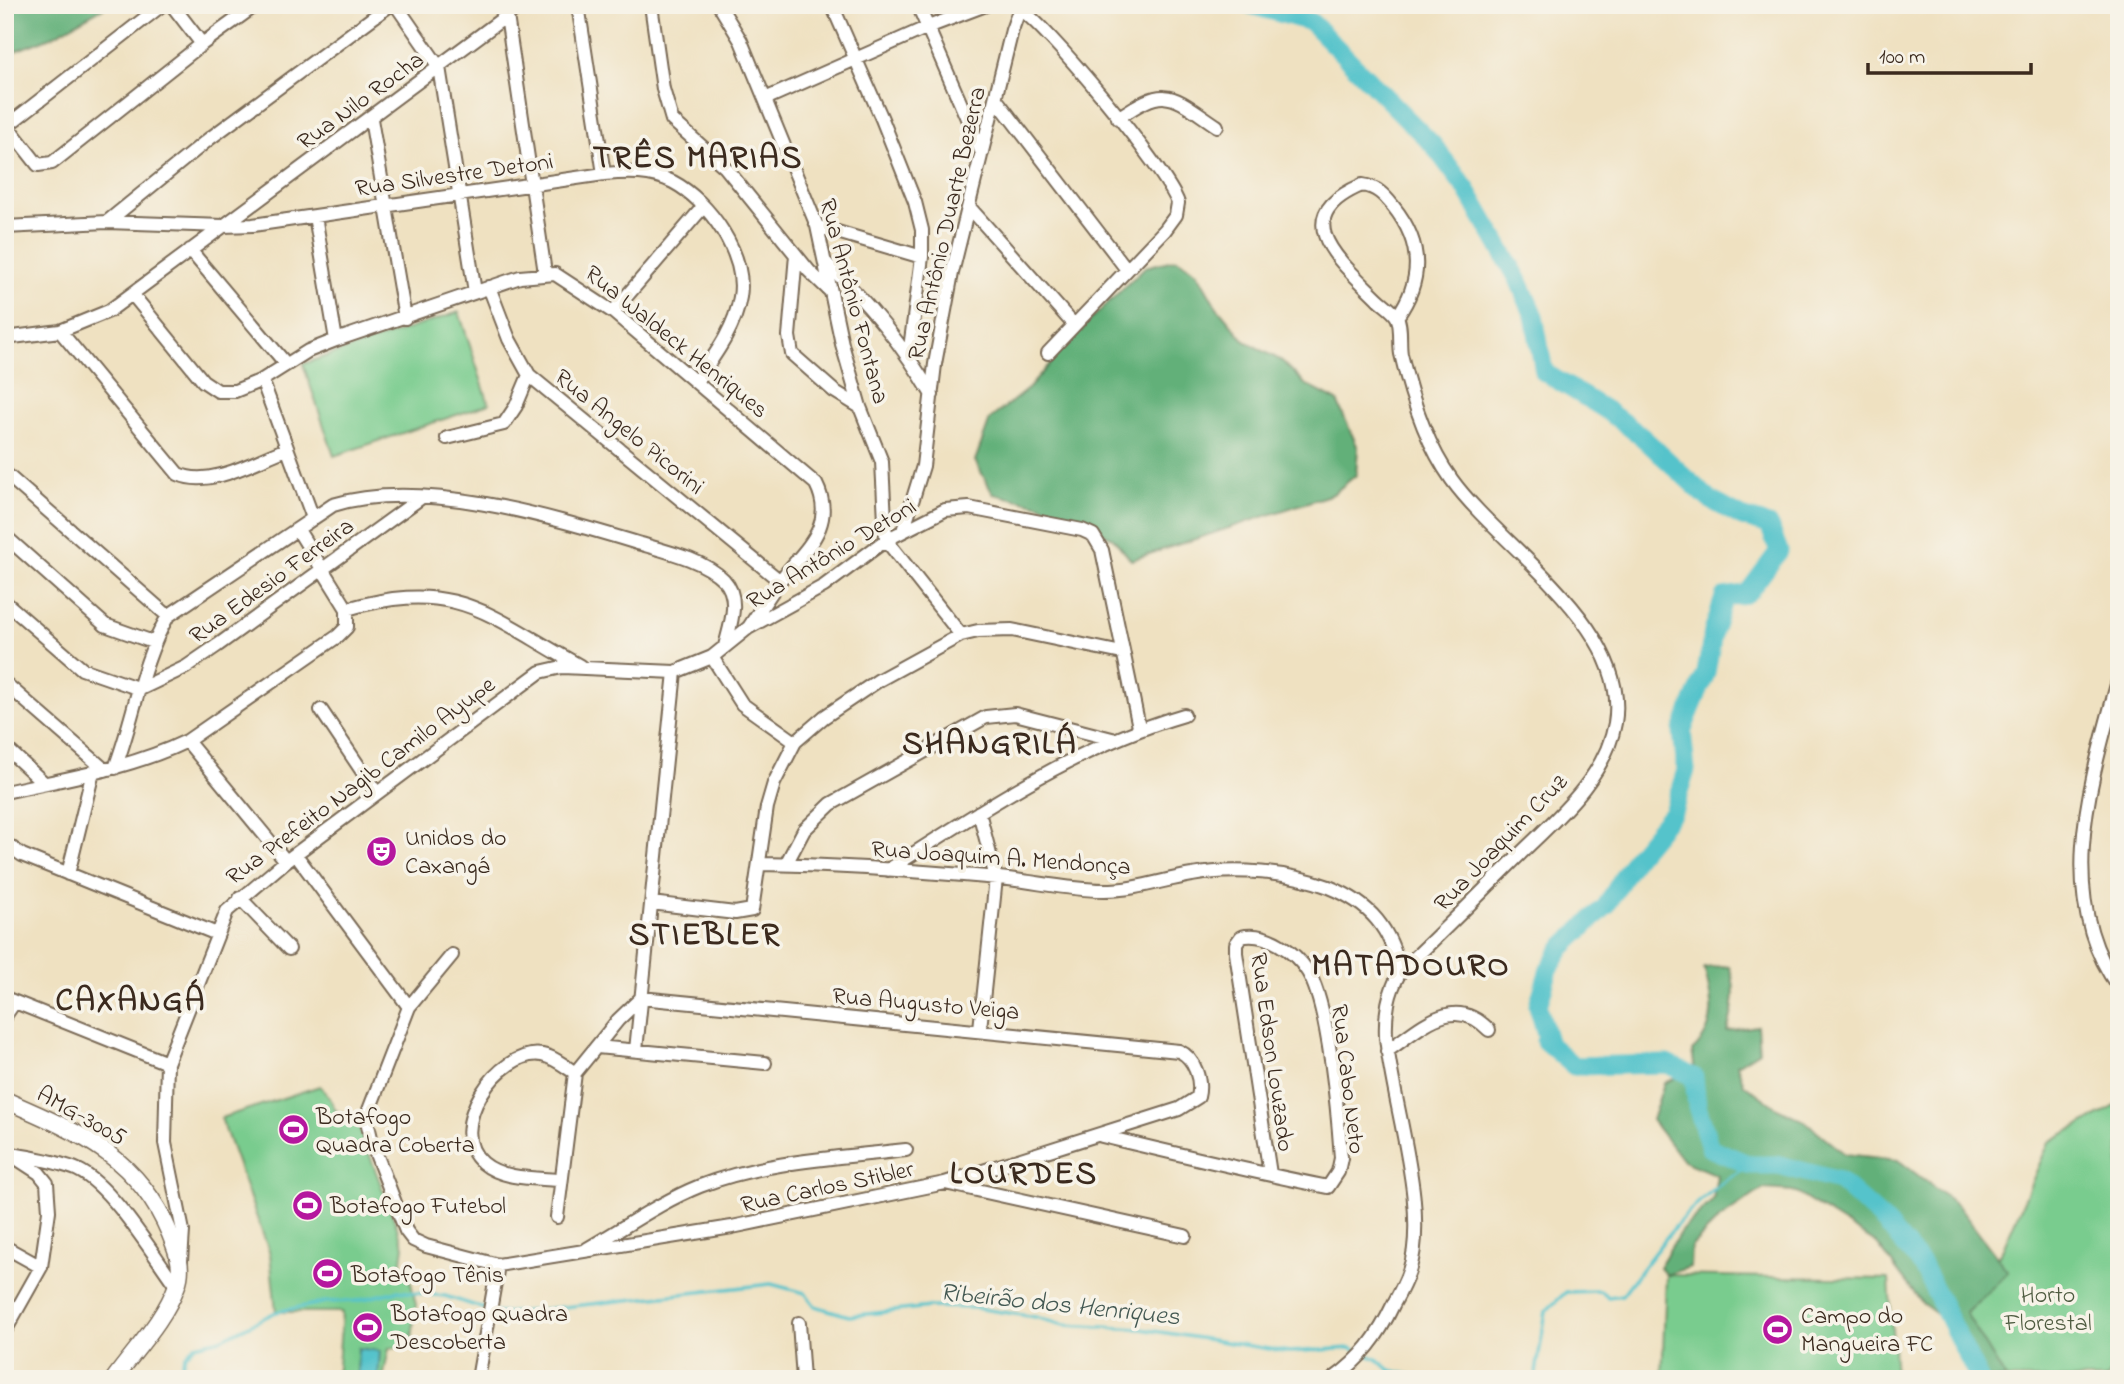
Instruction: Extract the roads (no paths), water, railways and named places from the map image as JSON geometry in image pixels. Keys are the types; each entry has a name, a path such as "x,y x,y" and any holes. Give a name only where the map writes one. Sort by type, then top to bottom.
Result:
{"main road":[{"name":"AMG-3005","path":"5,1100 89,1141 114,1156 138,1177 164,1220 181,1265"},
{"path":"114,1379 177,1287 181,1265"}],"street":[{"path":"162,5 7,124 37,165 52,163 202,44 256,5"},
{"path":"172,5 202,44"},
{"path":"107,222 209,139 390,5"},
{"path":"396,5 439,67 475,292"},
{"name":"Rua Nilo Rocha","path":"5,338 60,331 109,311 521,5"},
{"path":"578,5 604,174"},
{"path":"651,5 663,89 672,120 725,167 796,255 831,292"},
{"name":"Rua Antônio Fontana","path":"719,5 741,41 817,226 842,344 860,407 882,462 886,540"},
{"path":"832,5 915,202 922,230 922,257 909,356"},
{"path":"918,5 982,153"},
{"path":"765,99 928,27 986,5"},
{"path":"1019,6 1067,55 1118,117 1177,201 1176,215 1165,230 1125,267 1048,353"},
{"name":"Rua Antônio Duarte Bezerra","path":"903,531 923,466 952,273 1019,6"},
{"path":"507,16 545,273"},
{"path":"1118,117 1142,101 1161,95 1173,98 1217,126"},
{"path":"996,99 1125,267"},
{"path":"371,119 405,318"},
{"name":"Rua Silvestre Detoni","path":"5,227 107,222 223,226 315,216 604,174 630,172 662,178 689,193 703,207 728,242 738,270 741,294 736,317 696,382"},
{"path":"1362,185 1382,193 1402,217 1413,239 1416,254 1414,279 1408,302 1397,317 1336,256 1323,235 1323,221 1328,211 1339,198 1362,185"},
{"path":"613,312 703,207"},
{"path":"969,207 1074,325"},
{"path":"315,216 336,340"},
{"path":"817,226 922,257"},
{"path":"190,250 286,364"},
{"path":"796,255 789,336 792,354 834,391 860,407"},
{"path":"825,263 861,296 909,356 932,395"},
{"name":"Rua Waldeck Henriques","path":"133,295 212,389 235,391 262,380 286,364 336,340 489,287 545,273 566,278 613,312 809,476 822,495 823,519 819,532 780,581 748,628"},
{"name":"Rua Angelo Picorini","path":"489,287 509,339 529,375 780,581"},
{"name":"Rua Joaquim Cruz","path":"1333,1379 1355,1363 1371,1345 1409,1270 1413,1250 1411,1180 1387,1051 1388,999 1400,972 1567,807 1595,770 1608,745 1617,705 1615,688 1602,654 1573,609 1453,481 1434,448 1411,390 1401,350 1397,317"},
{"path":"60,331 178,474 191,478 213,477 287,449"},
{"path":"447,438 504,424 516,406 529,375"},
{"path":"262,380 313,518"},
{"path":"5,473 168,616"},
{"path":"68,874 104,770 140,689 153,642 168,616 333,505 352,499 422,497 488,505 564,522 700,566 725,581 733,600 725,646"},
{"name":"Rua Edesio Ferreira","path":"140,689 186,667 422,497"},
{"name":"Rua Antônio Detoni","path":"748,628 824,586 886,540 944,510 969,508 1082,530 1097,539 1102,550 1122,653"},
{"path":"5,792 142,761 187,741 338,636 348,627 347,609 298,530"},
{"path":"5,536 105,625 153,642"},
{"path":"886,540 961,635"},
{"path":"347,609 404,597 430,596 452,600 507,622 583,668"},
{"path":"5,603 82,669 140,689"},
{"name":"Rua Prefeito Nagib Camilo Ayupe","path":"181,1265 183,1231 165,1143 167,1063 228,911 240,898 376,792 540,672 562,667 675,672 712,657 748,628"},
{"path":"651,903 749,912 754,905 774,783 795,742 824,717 879,680 961,635 1012,629 1122,653 1139,727"},
{"path":"712,657 742,704 795,742"},
{"path":"636,1050 675,672"},
{"path":"2119,677 2088,802 2082,879 2084,908 2091,937 2103,967 2119,988"},
{"path":"5,682 104,770"},
{"path":"321,710 376,792"},
{"path":"786,864 804,830 831,804 986,718 1000,714 1025,716 1112,739"},
{"path":"888,870 979,812 1112,739 1139,727 1184,715"},
{"path":"187,741 291,858 409,1007"},
{"path":"5,747 44,783"},
{"path":"979,812 996,878 980,1029"},
{"path":"5,843 22,855 217,934"},
{"name":"Rua Joaquim A. Mendonça","path":"759,864 996,878 1101,890 1148,887 1207,873 1307,880 1331,888 1373,914 1384,925 1395,946 1400,972"},
{"path":"240,898 289,949"},
{"name":"Rua Cabo Neto","path":"1241,937 1261,935 1284,948 1298,960 1314,983 1327,1039 1340,1137 1338,1172 1328,1187 1269,1174"},
{"name":"Rua Edson Louzado","path":"1241,937 1236,944 1236,953 1269,1174"},
{"path":"453,955 409,1007 367,1121 373,1146 406,1231 414,1240 498,1265 478,1379"},
{"path":"557,1217 575,1073 618,1020 641,998"},
{"name":"Rua Augusto Veiga","path":"641,998 980,1029 1179,1051 1189,1057 1196,1071 1200,1091 1194,1102 1102,1136"},
{"path":"5,1016 10,1001 167,1063"},
{"path":"1387,1051 1446,1014 1468,1013 1489,1030"},
{"path":"597,1047 765,1063"},
{"path":"561,1180 518,1176 483,1164 472,1147 470,1125 476,1102 484,1089 494,1078 522,1058 544,1055 575,1073"},
{"path":"945,1184 1102,1136 1269,1174"},
{"path":"581,1253 677,1196 702,1185 781,1166 906,1150"},
{"path":"5,1331 41,1267 50,1212 47,1183 39,1173 7,1152"},
{"path":"7,1152 78,1170 92,1179 127,1219 177,1287"},
{"name":"Rua Carlos Stibler","path":"498,1265 732,1227 945,1184 1185,1236"},
{"path":"5,1248 41,1267"},
{"path":"799,1323 803,1379"}],"water":[{"path":"358,1348 380,1351 378,1379 357,1379"}],"waterway":[{"path":"1251,5 1311,22 1433,145 1467,190 1518,279 1534,316 1544,372 1606,410 1640,435 1709,499 1742,517 1769,525 1779,551 1750,590 1745,594 1724,597 1713,632 1706,673 1682,731 1686,770 1673,812 1635,858 1606,906 1562,948 1549,969 1538,1006 1548,1041 1545,1041 1574,1066 1667,1064 1694,1077 1697,1106 1710,1148 1750,1165 1779,1165 1839,1181 1884,1221 1922,1265 1979,1379"},
{"name":"Ribeirão dos Henriques","path":"1535,1379 1546,1311 1566,1292 1600,1291 1608,1297 1622,1295 1693,1207 1728,1178 1750,1165"},
{"name":"Ribeirão dos Henriques","path":"176,1379 185,1356 195,1345 221,1339 276,1312 326,1302 356,1301 397,1291 445,1296 498,1313 771,1284 805,1293 815,1306 849,1316 930,1307 975,1308 1035,1317 1064,1325 1141,1329 1289,1352 1351,1348 1377,1359 1390,1370 1428,1379"}],"place":[{"name":"Unidos do Caxangá","path":"382,851"},
{"name":"Botafogo Quadra Coberta","path":"293,1130"},
{"name":"Botafogo Futebol","path":"307,1205"},
{"name":"Botafogo Tênis","path":"328,1274"},
{"name":"Botafogo Quadra Descoberta","path":"368,1327"},
{"name":"Campo do Mangueira FC","path":"1778,1329"}],"district":[{"name":"TRÊS MARIAS","path":"698,156"},
{"name":"SHANGRILÁ","path":"990,742"},
{"name":"STIEBLER","path":"705,933"},
{"name":"MATADOURO","path":"1411,964"},
{"name":"CAXANGÁ","path":"131,999"},
{"name":"LOURDES","path":"1024,1172"}],"park label":[{"name":"Horto Florestal","path":"2048,1308"}]}
